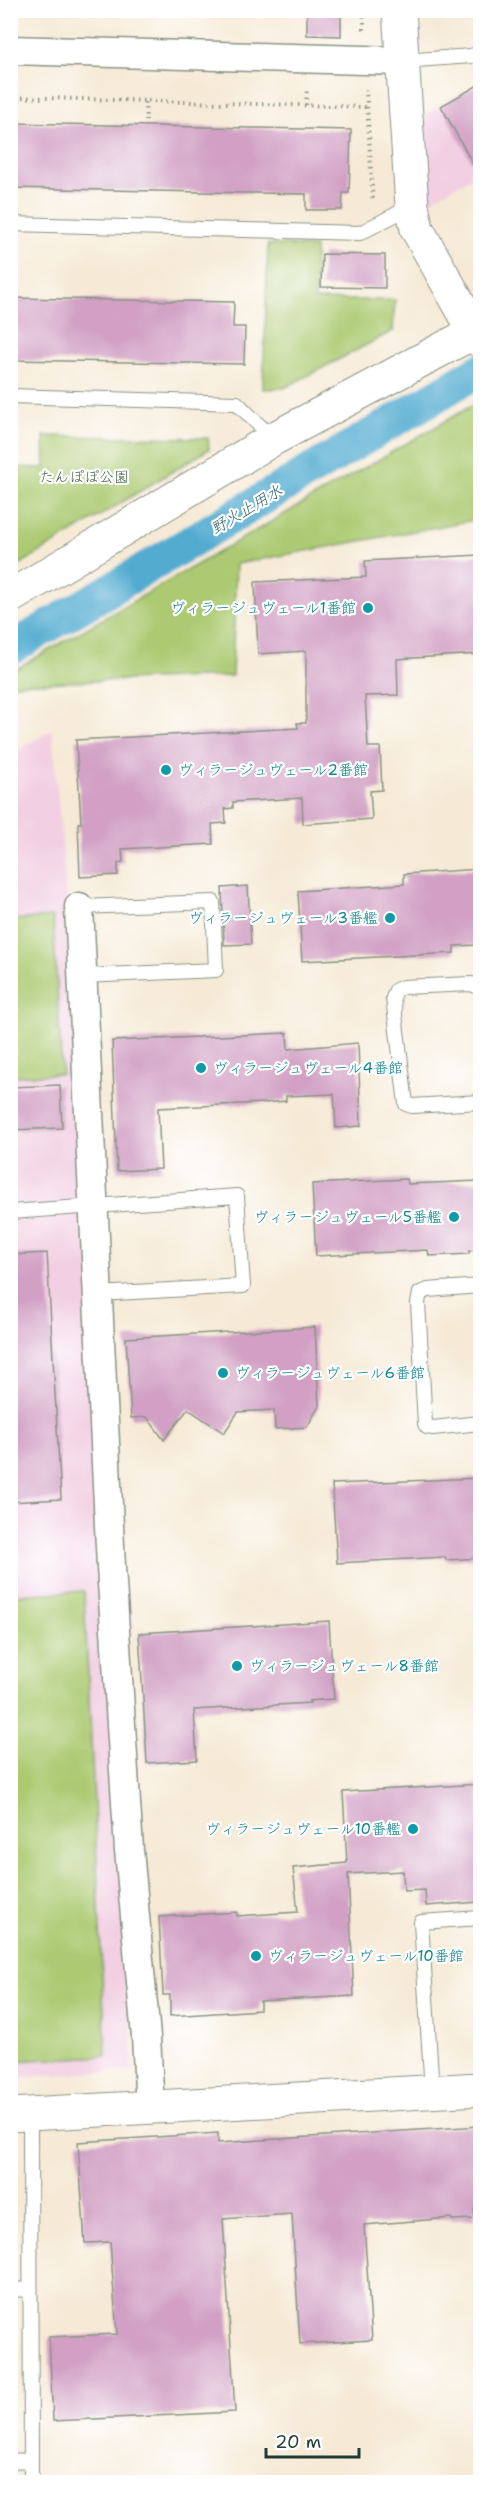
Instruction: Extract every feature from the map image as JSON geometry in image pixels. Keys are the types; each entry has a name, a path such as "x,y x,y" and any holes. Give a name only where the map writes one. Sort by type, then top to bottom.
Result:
{"street":[{"path":"10,597 273,439 479,334 417,229 412,206 400,61 399,10"},
{"path":"10,50 400,61"},
{"path":"79,907 111,1567 129,1850 150,2107"},
{"path":"20,2115 480,2089"}],"lane":[{"path":"400,61 471,56 480,53"},
{"path":"10,224 360,233 412,206"},
{"path":"10,396 237,403 273,439"},
{"path":"79,907 213,902 216,970 83,976"},
{"path":"480,988 472,984 403,987 396,990 393,998 406,1104 412,1106 480,1102"},
{"path":"10,1212 237,1196 243,1286 98,1294"},
{"path":"480,1286 428,1290 420,1293 418,1303 425,1424 433,1428 480,1424"},
{"path":"432,2091 421,1922 480,1918"},
{"path":"20,2115 30,2289 31,2482"},
{"path":"10,2289 30,2289"},
{"path":"10,2461 31,2460"}],"path":[{"path":"364,10 364,60 374,211 377,224"},
{"path":"10,97 367,107"},
{"path":"146,102 146,121"}],"shaded area":[{"path":"480,83 480,172 425,204 418,119"},
{"path":"52,730 94,1207 133,2070 11,2078 10,755"}],"green space":[{"path":"268,244 315,247 315,300 395,300 393,331 284,388 263,389"},
{"path":"480,401 480,519 236,564 232,676 11,684 11,672"},
{"name":"たんぽぽ公園","path":"44,436 208,438 209,449 11,570 11,467 45,468"},
{"path":"53,917 62,1074 11,1076 11,920"},
{"path":"84,1591 106,2056 11,2061 11,1595"}],"building":[{"path":"307,10 341,10 341,36 307,35"},
{"path":"480,84 480,177 441,106"},
{"path":"10,123 351,130 349,193 343,193 342,210 306,210 306,194 10,188"},
{"path":"322,254 385,255 385,288 321,287"},
{"path":"10,298 234,302 233,327 245,327 244,364 10,360"},
{"path":"480,555 480,654 397,659 398,695 365,696 368,747 380,747 382,790 370,791 372,819 303,824 302,798 233,802 233,808 225,809 226,823 212,824 213,844 122,849 123,862 118,863 118,875 80,877 78,823 81,823 76,740 298,728 297,723 306,723 306,651 258,654 255,582 366,577 365,561"},
{"name":"ヴィラージュヴェール3番艦","path":"480,869 480,945 454,946 454,953 302,961 298,891 404,884 404,874"},
{"path":"248,886 251,944 224,945 222,888"},
{"name":"ヴィラージュヴェール4番館","path":"287,1033 288,1049 358,1043 361,1126 336,1128 334,1094 286,1096 286,1101 265,1103 158,1108 161,1169 117,1171 112,1041"},
{"path":"60,1085 62,1128 10,1130 10,1087"},
{"path":"407,1179 408,1184 480,1181 480,1250 469,1251 469,1254 429,1256 428,1250 316,1256 312,1184"},
{"path":"47,1253 61,1499 10,1502 10,1255"},
{"name":"ヴィラージュヴェール6番館","path":"315,1327 319,1406 307,1427 275,1429 274,1410 238,1412 224,1433 188,1409 164,1440 147,1417 131,1418 126,1338"},
{"path":"480,1478 480,1558 446,1560 445,1557 337,1563 332,1484"},
{"name":"ヴィラージュヴェール8番館","path":"329,1621 334,1699 309,1701 310,1703 194,1710 197,1760 147,1763 139,1633"},
{"path":"480,1784 480,1902 426,1906 425,1890 404,1891 403,1871 348,1874 354,1996 260,2001 260,2010 170,2016 170,1995 163,1995 159,1917 237,1912 237,1916 298,1912 293,1868 347,1863 343,1792"},
{"path":"480,2126 480,2208 474,2209 475,2219 452,2220 451,2218 364,2225 372,2340 300,2344 292,2214 223,2219 235,2412 53,2421 49,2337 117,2334 110,2242 85,2243 78,2142 218,2133 218,2143"}],"waterway":[{"name":"野火止用水","path":"10,649 480,370"}],"place":[{"name":"ヴィラージュヴェール1番館","path":"368,608"},
{"name":"ヴィラージュヴェール2番館","path":"166,770"},
{"name":"ヴィラージュヴェール3番艦","path":"390,918"},
{"name":"ヴィラージュヴェール4番館","path":"201,1068"},
{"name":"ヴィラージュヴェール5番艦","path":"454,1217"},
{"name":"ヴィラージュヴェール6番館","path":"223,1373"},
{"name":"ヴィラージュヴェール8番館","path":"237,1666"},
{"name":"ヴィラージュヴェール10番艦","path":"413,1829"},
{"name":"ヴィラージュヴェール10番館","path":"256,1956"}]}
